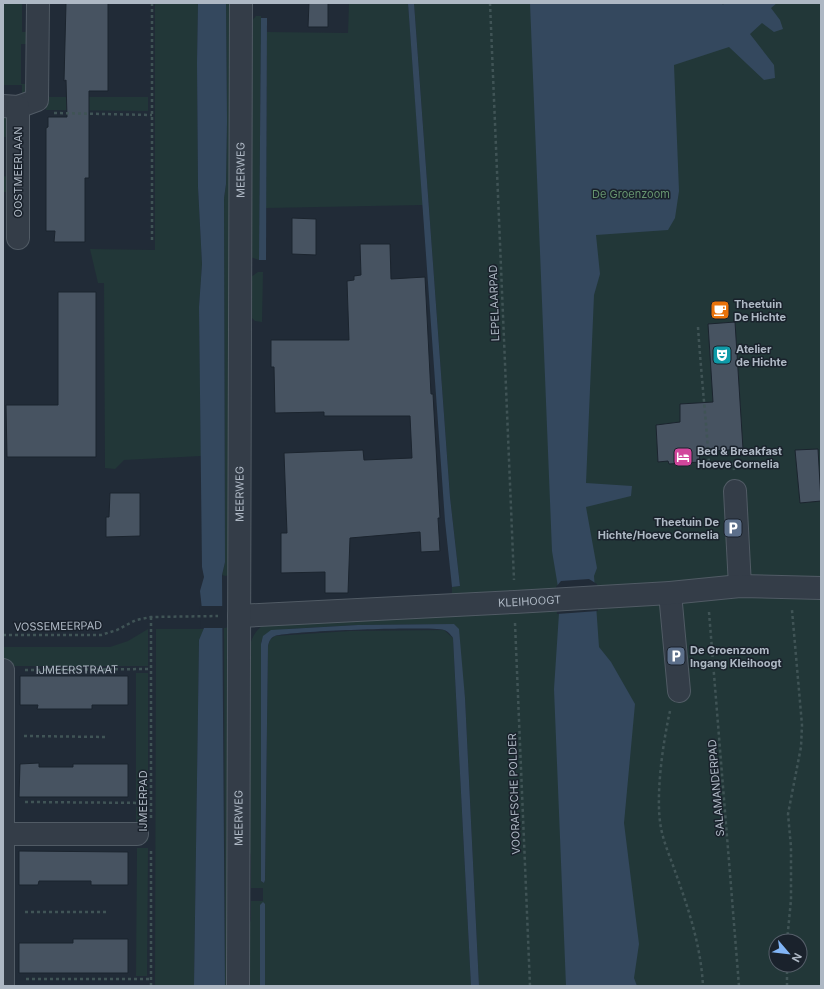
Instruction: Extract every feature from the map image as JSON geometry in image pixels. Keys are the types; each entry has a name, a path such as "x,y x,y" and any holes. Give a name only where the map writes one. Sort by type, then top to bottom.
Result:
{"street":[{"name":"OOSTMEERLAAN","path":"18,238 19,104 38,3"},
{"name":"MEERWEG","path":"238,986 231,616 241,3"},
{"path":"735,491 740,586"},
{"name":"KLEIHOOGT","path":"231,616 525,602 670,593 740,586 821,588"},
{"path":"670,593 679,691"},
{"path":"3,670 3,986"},
{"path":"3,834 146,834"}],"path":[{"path":"152,3 152,244"},
{"name":"LEPELAARPAD","path":"490,3 525,602"},
{"path":"19,104 47,113 152,115"},
{"path":"698,327 702,392 705,405 709,464 733,462 735,491"},
{"path":"788,933 791,900 791,846 788,814 798,767 802,732 791,587"},
{"name":"SALAMANDERPAD","path":"708,589 739,986"},
{"name":"VOORAFSCHE POLDER","path":"525,602 530,986"},
{"name":"VOSSEMEERPAD","path":"3,635 100,635 117,630 136,620 151,617 231,616"},
{"name":"IJMEERPAD","path":"151,617 151,803 146,834 151,986"},
{"name":"IJMEERSTRAAT","path":"3,670 151,669"},
{"path":"679,691 673,697 665,732 658,805 661,829 689,912 702,968 703,986"},
{"path":"3,736 108,737"},
{"path":"3,802 151,803"},
{"path":"3,912 108,912"},
{"path":"786,973 787,986"},
{"path":"3,979 151,979"}],"green space":[{"path":"3,3 22,3 22,32 30,32 30,44 21,44 21,84 30,84 29,91 22,96 22,85 3,85"},
{"path":"155,3 198,3 198,187 202,264 199,307 201,456 124,460 115,469 105,468 104,283 98,283 90,249 155,250"},
{"path":"226,3 234,3 231,574 226,576 222,575 225,562 224,198 226,184 227,121"},
{"path":"349,3 408,3 423,205 266,208 267,32 348,33"},
{"name":"De Groenzoom","path":"414,3 821,3 821,986 479,986 465,698 454,624 358,625 287,629 261,641 261,881 264,883 265,880 268,646 270,640 275,636 350,631 444,630 453,638 471,986 265,986 265,904 260,905 260,986 244,986 244,934 251,920 251,901 263,901 263,888 251,888 251,855 245,844 247,655 254,635 269,621 452,598 452,587 460,586 450,497"},
{"path":"256,16 261,16 259,260 248,256 248,25"},
{"path":"47,97 148,97 148,111 46,110"},
{"path":"3,111 8,114 12,137 3,137"},
{"path":"3,176 12,177 12,192 3,192"},
{"path":"258,272 263,272 262,322 255,321 248,314 248,279"},
{"path":"224,627 230,628 230,986 225,986"},
{"path":"148,629 148,666 3,666 3,647 110,647 128,641"},
{"path":"156,629 204,629 199,640 194,986 155,986"},
{"path":"136,673 148,673 148,800 136,800"},
{"path":"136,807 148,807 148,841 144,842 144,824 136,823"},
{"path":"137,848 148,848 147,976 136,976"}],"water":[{"path":"198,3 226,3 227,121 226,184 224,198 225,562 222,575 225,986 194,986 199,640 204,628 200,591 204,577 202,567 199,307 202,264 198,187"},
{"path":"408,3 414,3 450,497 460,586 452,587 445,521"},
{"path":"530,3 722,3 723,5 724,3 777,3 771,8 780,20 783,29 774,32 762,23 750,34 774,65 775,78 764,80 729,47 674,65 679,191 675,218 668,230 596,235 600,274 594,295 586,483 632,486 631,496 586,507 597,568 594,576 599,647 611,662 635,704 624,823 639,944 634,978 637,986 566,986 554,689 559,613 558,587 552,551"},
{"path":"261,18 267,18 266,260 259,260"},
{"path":"454,624 459,629 465,698 479,986 471,986 453,638 444,630 388,629 305,632 275,636 271,639 268,646 265,880 264,883 261,881 261,644 263,636 271,630 358,625"},
{"path":"263,902 265,904 265,986 260,986 260,905"}],"pier":[{"path":"589,579 597,584 598,611 557,614 556,587 561,581"},
{"path":"199,606 226,606 226,628 201,628"}],"building":[{"path":"66,3 108,3 108,91 89,91 89,178 85,178 85,242 54,242 55,231 46,231 46,128 48,127 48,117 67,117 66,80 64,81"},
{"path":"309,3 328,3 328,27 308,27"},
{"path":"292,218 316,219 316,255 292,254"},
{"path":"360,244 390,244 391,279 425,277 431,394 433,394 440,518 438,518 440,551 421,552 420,532 350,538 348,593 325,593 325,572 281,573 281,533 287,533 284,453 363,450 364,460 412,458 410,416 324,416 324,412 275,413 274,367 271,367 271,340 349,340 347,281 354,280 354,276 361,275"},
{"path":"58,292 96,292 96,457 7,457 6,405 58,405"},
{"path":"735,322 743,449 699,452 700,462 669,464 668,461 658,462 656,425 680,422 680,404 713,402 708,324"},
{"path":"818,449 821,501 800,503 795,450"},
{"path":"110,493 140,493 140,536 106,537 106,517 109,517"},
{"path":"20,676 128,676 128,705 92,705 92,709 37,709 38,705 20,705"},
{"path":"39,763 39,767 73,767 73,764 128,764 128,797 19,797 20,764"},
{"path":"19,851 128,852 128,885 91,885 91,881 39,881 38,885 19,885"},
{"path":"73,939 128,939 128,973 19,973 19,943 73,943"}],"place":[{"name":"Theetuin De Hichte","path":"720,310"},
{"name":"Atelier de Hichte","path":"722,355"},
{"name":"Bed & Breakfast Hoeve Cornelia","path":"683,457"},
{"name":"Theetuin De Hichte/Hoeve Cornelia","path":"733,528"},
{"name":"De Groenzoom Ingang Kleihoogt","path":"676,656"}]}
